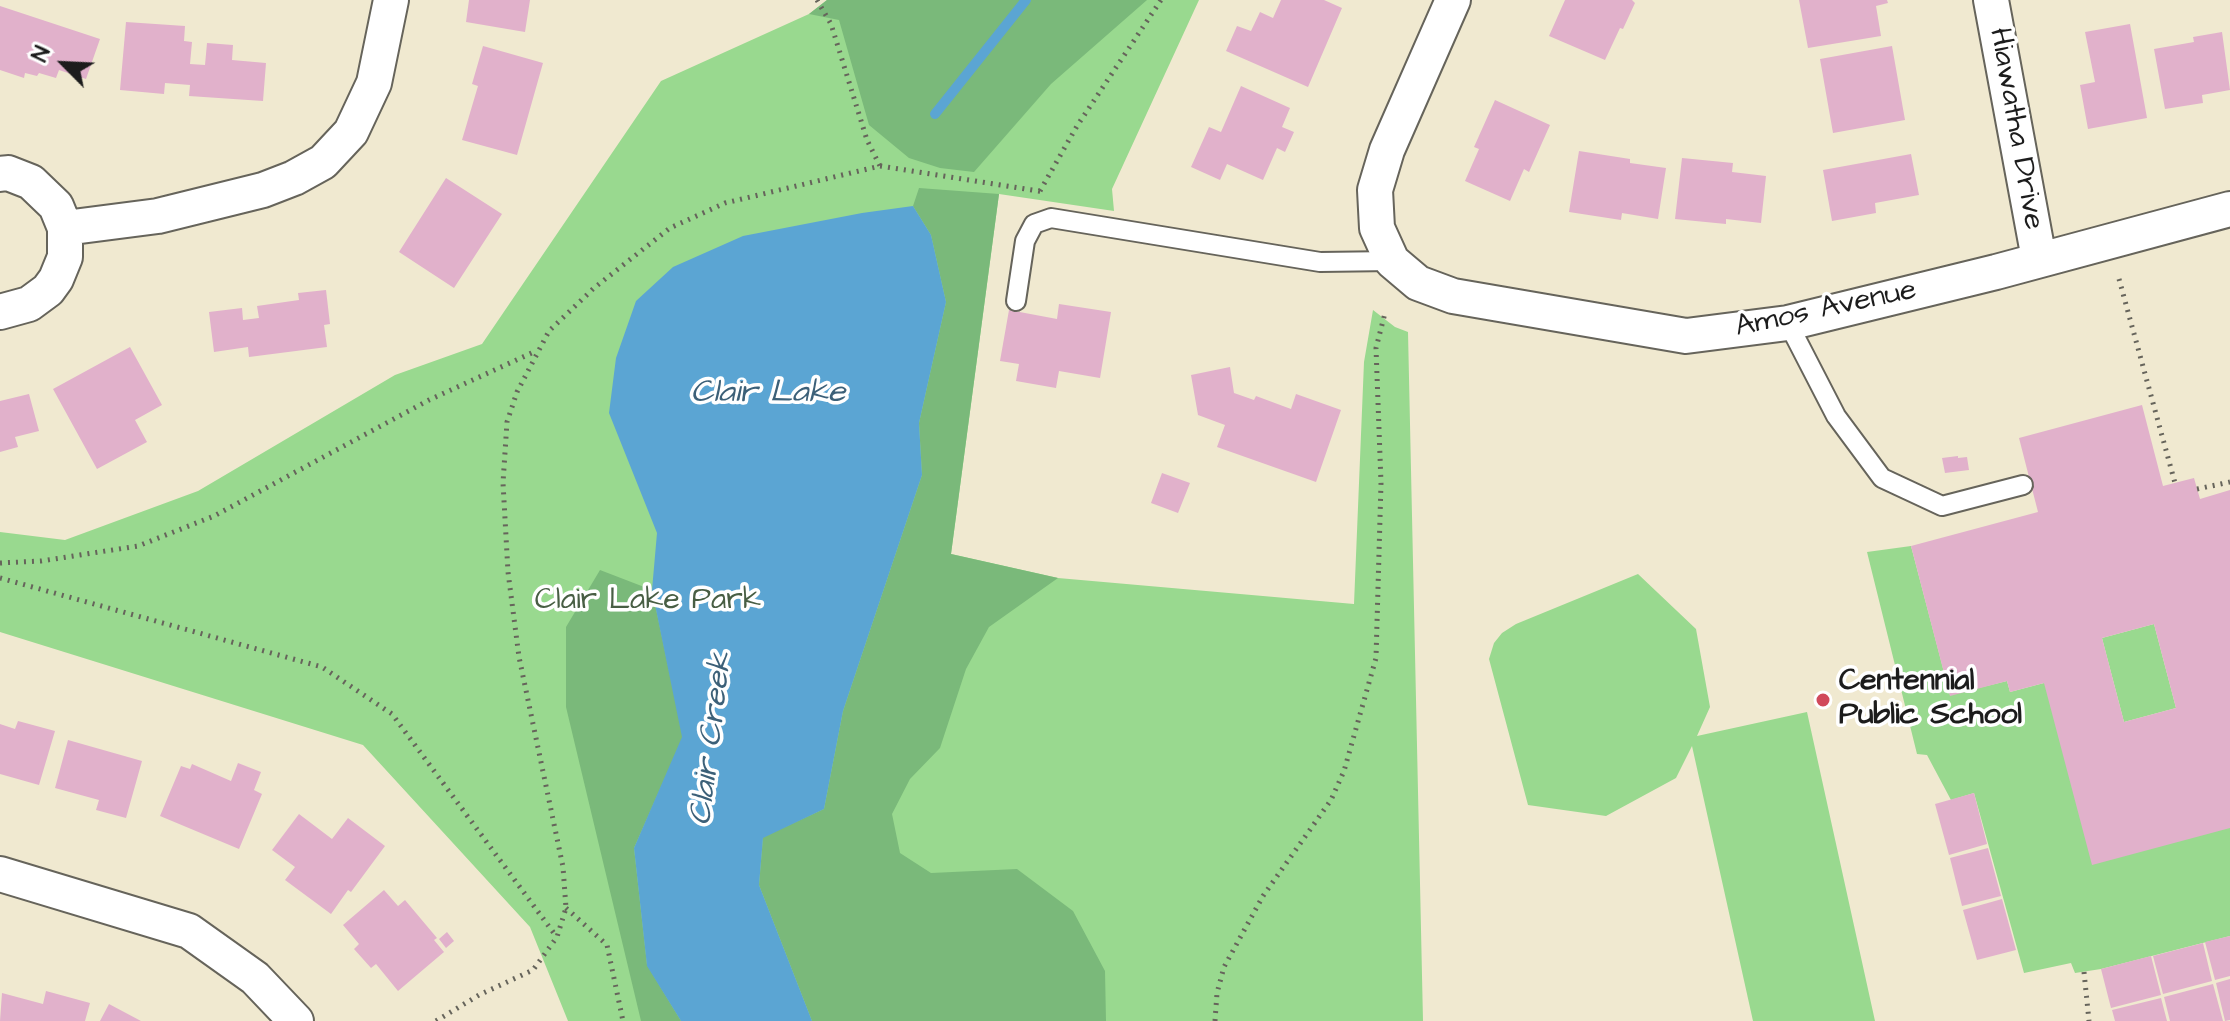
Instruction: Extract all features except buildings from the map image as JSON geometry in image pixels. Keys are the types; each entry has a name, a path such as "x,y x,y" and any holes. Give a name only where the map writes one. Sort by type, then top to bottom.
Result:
{"street":[{"path":"65,228 158,216 263,190 323,162 351,132 374,83 391,0"},
{"path":"1392,261 1377,228 1375,190 1387,150 1453,0"},
{"name":"Hiawatha Drive","path":"1991,0 2039,259"},
{"path":"0,174 8,173 31,182 56,206 65,228 65,257 48,290 29,304 0,312"},
{"name":"Amos Avenue","path":"1392,261 1418,283 1453,296 1686,336 1788,323 1996,272 2230,209"},
{"path":"0,874 189,931 255,978 296,1021"}],"lane":[{"path":"1016,301 1025,241 1034,224 1051,218 1320,262 1392,261"},
{"path":"1788,323 1836,416 1882,478 1942,506 2023,485"}],"path":[{"path":"436,1021 479,995 533,970 557,937 566,908 563,867 519,657 508,572 503,483 507,422 517,392 549,331 594,288 670,228 725,203 880,166 867,140 831,24 817,0"},
{"path":"1040,191 1077,126 1161,0"},
{"path":"2119,279 2175,483"},
{"path":"1215,1021 1217,993 1224,967 1263,896 1338,786 1376,658 1381,483 1376,348 1385,313"},
{"path":"0,563 41,561 138,546 214,516 429,400 536,351"},
{"path":"2197,489 2230,482"},
{"path":"0,578 322,667 392,714 557,937"},
{"path":"566,908 607,945 623,1021"},
{"path":"2084,972 2089,1021"}],"green space":[{"name":"Clair Lake Park","path":"827,0 1199,0 1112,189 1114,211 999,194 951,554 1058,578 1354,604 1364,362 1373,310 1395,327 1408,332 1423,1021 568,1021 530,927 363,745 0,632 0,532 65,540 198,491 395,375 482,344 661,81 809,14"},
{"path":"827,0 1147,0 1051,84 974,172 940,168 909,158 869,125 839,20 809,14"},
{"path":"919,188 999,194 951,554 1058,578 989,627 966,669 940,748 910,779 892,814 900,853 931,873 1017,869 1073,911 1105,971 1106,1021 812,1021 759,885 763,837 824,809 843,711 922,475 919,423 946,302 931,235 913,206"},
{"path":"1911,546 1950,695 2007,681 2010,692 2044,683 2230,828 2230,936 2101,969 2075,973 2071,963 2024,973 1974,793 1951,800 1927,755 1917,754 1867,552"},
{"path":"600,570 652,590 683,737 634,848 647,965 681,1021 641,1021 566,707 566,627"},
{"path":"1638,574 1696,629 1710,707 1697,736 1807,712 1875,1021 1753,1021 1692,746 1676,778 1606,816 1528,805 1489,659 1494,643 1516,624"},
{"path":"2154,624 2176,708 2124,722 2102,638"}],"water":[{"name":"Clair Lake","path":"913,206 931,235 946,302 919,423 922,475 843,711 824,809 763,838 759,885 812,1021 681,1021 647,966 634,848 682,737 652,590 657,533 609,413 616,358 636,301 673,267 743,236"}],"waterway":[{"name":"Clair Creek","path":"935,114 1026,0"}],"place":[{"name":"Centennial Public School","path":"1823,700"}]}
